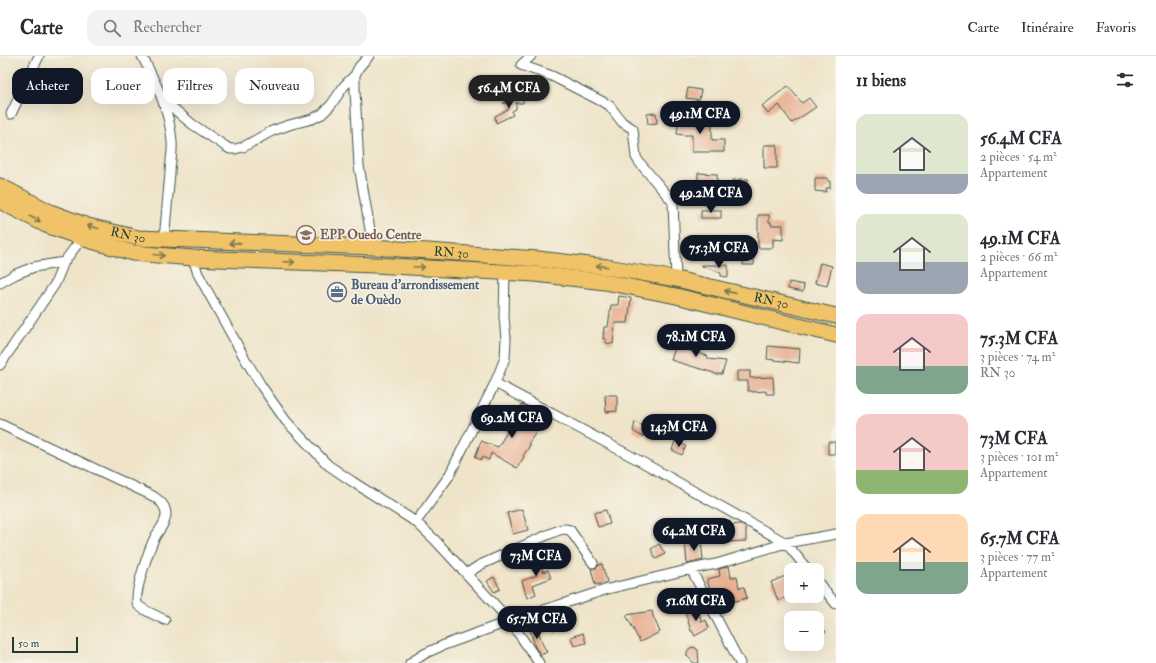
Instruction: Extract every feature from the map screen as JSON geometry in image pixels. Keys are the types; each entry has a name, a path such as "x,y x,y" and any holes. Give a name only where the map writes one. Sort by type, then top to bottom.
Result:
{"main road":[{"name":"RN 30","path":"0,186 50,212 88,226 138,238 373,247 553,261 607,267 676,279 836,316"},
{"name":"RN 30","path":"0,202 46,225 82,238 134,253 193,258 505,272 605,282 676,296 836,335"}],"street":[{"path":"10,114 39,56"},
{"path":"142,56 155,80 162,99 168,116 172,141 164,240"},
{"path":"162,99 192,124 225,146 235,149 242,148 278,129 288,125 312,120 322,114 369,56"},
{"path":"531,56 521,65 552,76 609,105 622,122 633,129 636,157 673,202 676,279"},
{"path":"355,75 359,166 373,247"},
{"path":"0,365 55,284 64,262 82,238"},
{"path":"193,258 198,274 244,357 262,387 286,421 328,465 416,522 435,540 510,621 539,663"},
{"path":"0,283 34,266 64,262"},
{"path":"416,522 449,476 495,383 505,358 505,272"},
{"path":"495,383 642,462 786,543 802,563"},
{"path":"0,424 153,496 164,504 166,519 153,542 138,586 136,601 139,606 165,620"},
{"path":"466,574 480,565 545,536 565,529 570,530 593,563"},
{"path":"410,663 426,653 444,645 510,621 608,589 716,564 786,543 836,534"},
{"path":"691,569 740,663"},
{"path":"824,589 836,604"}],"building":[{"path":"788,86 802,103 809,98 816,107 792,123 779,105 768,114 762,106"},
{"path":"688,88 701,90 699,100 686,98"},
{"path":"523,95 523,103 516,103 516,109 512,111 513,115 496,123 495,116 509,109 508,103 503,103"},
{"path":"656,113 657,123 648,124 647,114"},
{"path":"679,117 693,120 712,121 712,140 724,140 724,152 692,152 692,135 677,134"},
{"path":"764,145 777,145 777,168 764,168"},
{"path":"698,173 717,174 717,188 706,188 706,203 698,203"},
{"path":"815,178 828,178 828,181 830,181 830,188 826,188 826,192 815,191"},
{"path":"748,179 748,199 738,199 738,197 732,196 733,180"},
{"path":"701,210 721,210 721,218 701,218"},
{"path":"758,215 769,215 769,222 771,222 771,225 783,225 783,240 773,239 773,248 758,248"},
{"path":"744,249 754,249 754,265 743,265"},
{"path":"820,263 832,266 827,286 815,283"},
{"path":"702,265 728,265 728,277 721,276 721,273"},
{"path":"789,282 804,285 803,292 788,289"},
{"path":"619,296 631,298 628,323 615,323 613,344 606,343 606,339 603,339 604,327 608,327 611,305 618,305"},
{"path":"684,333 692,335 688,350 708,356 708,359 726,361 722,374 714,374 671,360 675,348 680,349"},
{"path":"768,346 800,349 799,363 767,359"},
{"path":"737,371 750,371 750,378 773,377 774,394 766,394 766,391 748,391 748,381 737,381"},
{"path":"605,395 617,395 617,411 606,412"},
{"path":"522,404 529,408 526,416 541,425 528,444 530,445 517,468 491,453 489,460 482,457 481,460 475,457 481,441 498,447 508,430 497,426 501,415 514,420"},
{"path":"635,422 645,427 643,437 633,431"},
{"path":"675,441 686,446 682,455 672,450"},
{"path":"828,442 835,442 835,454 828,454"},
{"path":"522,509 528,530 513,534 507,513"},
{"path":"606,510 610,524 598,527 594,513"},
{"path":"730,521 730,525 740,524 746,528 746,541 726,542 725,536 721,537 720,522"},
{"path":"701,540 703,560 687,564 685,542"},
{"path":"659,544 665,554 656,559 651,549"},
{"path":"539,554 543,572 548,570 551,578 533,585 536,594 527,598 522,581 537,575 532,555"},
{"path":"602,564 607,582 595,585 591,568 596,568"},
{"path":"729,566 731,578 737,576 739,588 744,587 747,598 720,605 716,593 711,594 707,579 720,576 719,569"},
{"path":"494,577 500,589 494,592 487,581"},
{"path":"784,577 784,598 778,601 771,582"},
{"path":"697,607 702,622 706,620 709,628 695,636 691,631 685,611"},
{"path":"652,611 660,632 640,642 626,615"},
{"path":"556,616 560,628 553,630 549,618"},
{"path":"536,624 547,652 541,655 535,647 529,626"},
{"path":"583,633 586,643 574,646 571,637"},
{"path":"692,647 696,648 698,651 699,663 694,663 687,656 687,652"}],"place":[{"name":"EPP Ouedo Centre","path":"306,235"},
{"name":"Bureau d'arrondissement de Ouèdo","path":"337,292"}]}
